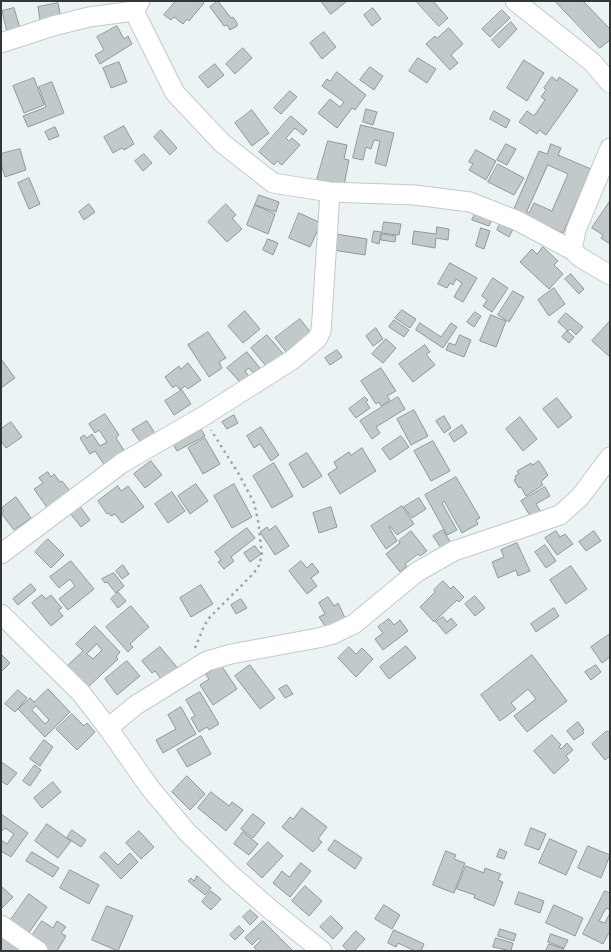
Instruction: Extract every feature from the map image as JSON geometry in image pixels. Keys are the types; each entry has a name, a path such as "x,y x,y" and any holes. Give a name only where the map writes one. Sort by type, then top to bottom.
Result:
{"street":[{"path":"515,1 592,62 610,83"},
{"path":"1,43 53,26 137,6 175,93 222,143 273,183 330,192 415,195 470,202 518,221 572,250 581,258 610,275"},
{"path":"572,250 576,230 610,148"},
{"path":"1,554 122,463 292,360 317,338 321,331 330,192"},
{"path":"108,728 136,705 207,661 333,634 354,624 417,572 454,551 560,515 580,497 610,457"},
{"path":"1,614 70,681 108,728 150,788 187,832 244,886 319,950"},
{"path":"1,925 38,951"}],"path":[{"path":"188,672 194,650 204,626 258,568 262,555 254,503 240,476 202,416"}],"building":[{"path":"176,1 202,1 204,3 189,21 187,19 183,24 174,17 171,20 164,15"},
{"path":"218,1 231,18 233,17 237,26 230,30 227,25 224,26 210,7"},
{"path":"321,1 347,1 331,14"},
{"path":"416,1 433,1 448,18 439,26"},
{"path":"555,1 583,1 610,29 610,40 600,48"},
{"path":"58,3 62,23 41,27 38,7"},
{"path":"14,8 20,28 7,32 2,11"},
{"path":"373,8 381,19 372,26 364,15"},
{"path":"502,10 510,18 490,37 482,29"},
{"path":"511,22 517,29 499,48 492,40"},
{"path":"117,26 124,39 128,36 132,44 100,64 95,55 104,50 97,37"},
{"path":"449,28 463,44 451,55 458,63 450,70 426,44"},
{"path":"324,32 336,47 322,59 310,43"},
{"path":"243,48 252,58 235,74 226,64"},
{"path":"418,58 436,69 427,83 409,71"},
{"path":"524,60 544,73 527,101 507,88"},
{"path":"119,62 127,82 111,88 103,68"},
{"path":"215,64 224,75 208,88 199,77"},
{"path":"370,67 383,76 374,90 360,80"},
{"path":"337,72 366,95 355,110 352,108 337,128 318,113 330,99 340,107 344,102 322,86 327,79 330,81"},
{"path":"552,77 557,81 559,77 578,90 546,135 539,130 537,134 519,122 527,111 534,116 545,100 541,97 546,90 544,88"},
{"path":"34,78 44,105 24,113 13,86"},
{"path":"52,82 64,113 28,127 23,116 46,107 39,87"},
{"path":"290,91 297,97 281,114 274,108"},
{"path":"366,109 377,112 373,125 363,122"},
{"path":"252,110 269,133 252,146 235,123"},
{"path":"494,111 510,120 506,128 490,119"},
{"path":"291,116 307,130 303,135 295,128 286,138 289,141 292,138 300,145 282,165 277,161 274,165 259,152"},
{"path":"361,125 394,133 386,166 375,163 380,141 374,140 371,149 366,147 363,160 353,158"},
{"path":"124,126 134,144 124,150 122,148 113,153 104,137"},
{"path":"55,127 59,136 49,140 45,132"},
{"path":"161,130 177,148 170,155 154,137"},
{"path":"328,141 347,145 344,159 349,160 344,185 317,180"},
{"path":"506,144 516,149 507,165 497,160"},
{"path":"551,144 561,148 558,155 591,169 563,233 513,211 539,151 547,154","holes":["548,165 568,174 552,211 534,203 529,213 527,212"]},
{"path":"20,149 26,170 5,177 1,164 1,154"},
{"path":"476,150 496,161 486,180 469,170 473,164 469,162"},
{"path":"144,154 152,163 143,171 135,161"},
{"path":"498,164 524,178 514,195 488,182"},
{"path":"29,178 40,204 29,209 18,183"},
{"path":"259,195 279,202 276,212 255,205"},
{"path":"610,201 610,244 601,238 603,235 592,228"},
{"path":"89,204 95,212 84,220 79,212"},
{"path":"226,204 236,215 232,218 242,229 227,242 208,222"},
{"path":"255,205 275,214 268,234 247,225"},
{"path":"476,212 492,218 489,226 472,220"},
{"path":"299,213 321,223 310,247 289,238"},
{"path":"384,222 401,224 399,235 382,233"},
{"path":"501,222 513,229 509,237 497,230"},
{"path":"437,227 449,229 448,240 436,238 435,248 412,244 414,231 436,234"},
{"path":"481,228 490,231 484,249 476,246"},
{"path":"374,231 381,232 379,244 372,242"},
{"path":"336,234 367,239 365,255 333,250"},
{"path":"382,234 396,236 395,242 381,240"},
{"path":"268,239 278,243 273,255 263,250"},
{"path":"543,247 558,261 554,265 563,274 549,289 520,262 532,249 537,254"},
{"path":"450,263 477,278 463,302 454,297 462,283 456,279 453,285 450,283 447,288 438,284"},
{"path":"571,274 584,289 579,294 565,279"},
{"path":"493,278 508,288 492,312 483,306 487,300 482,296"},
{"path":"554,288 565,304 549,316 538,300"},
{"path":"513,291 524,297 509,322 498,315"},
{"path":"402,310 416,319 410,328 395,318"},
{"path":"245,311 260,329 243,343 228,326"},
{"path":"475,312 481,316 474,327 467,322"},
{"path":"566,313 583,327 576,335 558,322"},
{"path":"491,315 506,321 496,347 480,341"},
{"path":"300,319 312,334 287,353 275,338"},
{"path":"394,320 409,330 404,337 389,327"},
{"path":"610,321 610,357 592,341"},
{"path":"420,323 441,337 451,323 457,327 443,348 416,330"},
{"path":"376,328 383,339 373,346 366,336"},
{"path":"567,331 574,337 569,343 562,337"},
{"path":"208,332 226,358 219,362 222,368 209,377 188,345"},
{"path":"267,335 287,358 271,372 251,348"},
{"path":"460,335 471,340 464,357 446,350 449,343 455,345"},
{"path":"386,339 396,348 383,363 372,354"},
{"path":"425,345 430,352 426,354 435,365 413,382 399,364"},
{"path":"337,350 342,357 330,365 325,358"},
{"path":"247,352 260,368 253,373 249,368 245,371 251,379 238,383 240,382 227,368"},
{"path":"1,359 15,378 1,388"},
{"path":"188,363 201,380 188,389 185,386 180,390 176,385 173,388 165,377 179,366 181,369"},
{"path":"381,368 396,391 387,396 390,400 381,406 379,402 376,404 361,381"},
{"path":"182,390 191,404 174,415 165,401"},
{"path":"365,397 370,408 356,418 349,409"},
{"path":"398,397 405,409 376,427 380,433 372,439 360,421"},
{"path":"557,398 572,417 558,428 543,409"},
{"path":"414,410 428,436 411,445 397,419"},
{"path":"105,414 119,435 116,438 125,452 105,466 95,451 90,454 80,438 84,435 87,438 92,434 100,446 107,442 99,430 95,433 89,424"},
{"path":"234,415 238,423 227,429 222,422"},
{"path":"444,416 451,428 444,433 436,421"},
{"path":"520,417 537,439 523,451 506,429"},
{"path":"147,421 156,435 142,444 132,430"},
{"path":"11,422 22,437 6,448 1,441 1,429"},
{"path":"462,425 467,433 454,442 449,434"},
{"path":"199,426 205,436 177,451 172,442"},
{"path":"261,427 279,455 271,461 260,444 254,448 247,436"},
{"path":"401,436 409,447 390,460 382,449"},
{"path":"205,438 220,464 203,474 188,448"},
{"path":"433,441 450,471 431,481 414,451"},
{"path":"362,448 376,471 340,494 328,474 337,468 334,462 349,452 351,455"},
{"path":"307,453 322,476 303,488 289,464"},
{"path":"151,461 162,475 145,488 134,474"},
{"path":"539,461 548,475 541,482 543,485 526,496 514,480 516,479 515,476 519,474 517,471"},
{"path":"274,463 293,496 272,508 253,476"},
{"path":"48,472 51,477 54,474 71,492 48,509 34,489 43,483 39,478"},
{"path":"456,477 480,518 476,520 478,524 462,533 444,501 442,503 457,530 447,535 425,495"},
{"path":"196,484 208,501 190,514 178,496"},
{"path":"234,484 252,517 232,528 214,496"},
{"path":"118,486 121,491 128,486 144,507 122,523 115,514 111,516 109,513 107,514 98,501"},
{"path":"545,487 550,496 536,504 544,517 534,522 521,501"},
{"path":"172,492 185,511 168,523 155,504"},
{"path":"16,497 31,518 14,530 1,513 4,511 2,508"},
{"path":"419,498 426,509 412,518 404,507"},
{"path":"79,505 90,520 81,527 69,512"},
{"path":"402,506 414,524 397,535 390,526 397,541 386,549 371,526"},
{"path":"331,507 337,527 319,533 313,513"},
{"path":"276,526 289,546 275,555 260,532 267,527 269,530"},
{"path":"247,528 255,538 231,557 234,561 224,569 218,562 221,560 215,552"},
{"path":"443,530 451,543 441,548 433,536"},
{"path":"411,531 427,551 420,556 418,554 405,564 407,566 400,572 386,554"},
{"path":"556,531 560,537 565,534 573,544 557,555 545,538"},
{"path":"594,531 601,541 586,551 579,542"},
{"path":"48,539 64,555 51,568 35,552"},
{"path":"517,543 530,571 518,576 516,570 498,578 492,562 504,557 501,550"},
{"path":"545,545 556,561 546,568 535,552"},
{"path":"255,546 261,554 250,562 244,553"},
{"path":"71,561 94,589 68,610 59,599 75,586 70,579 59,588 50,577"},
{"path":"301,561 307,568 312,563 319,572 311,578 317,586 307,594 289,571"},
{"path":"123,565 129,574 122,579 116,571"},
{"path":"571,566 587,589 566,604 550,580"},
{"path":"114,573 124,586 116,593 102,579"},
{"path":"443,581 451,589 453,586 464,597 459,602 457,600 434,622 420,607"},
{"path":"31,584 36,590 18,605 13,599"},
{"path":"201,585 213,604 191,617 180,598"},
{"path":"118,592 126,601 118,608 111,599"},
{"path":"42,595 46,599 51,595 62,608 58,610 63,616 51,626 32,603"},
{"path":"475,596 485,608 475,616 465,604"},
{"path":"328,597 334,606 338,603 345,618 327,629 319,617 325,614 319,603"},
{"path":"241,599 247,608 236,614 231,605"},
{"path":"131,606 149,627 130,644 133,647 128,652 106,627"},
{"path":"554,608 559,616 536,632 531,624"},
{"path":"443,617 447,622 451,618 457,625 446,634 436,622"},
{"path":"389,619 394,625 400,620 408,631 383,650 375,639 383,633 378,627"},
{"path":"95,626 120,652 116,657 118,659 87,688 66,667 83,651 76,644","holes":["97,644 102,650 93,659 87,654"]},
{"path":"610,634 610,657 602,663 591,647"},
{"path":"406,646 416,658 389,679 380,667"},
{"path":"160,647 180,671 165,684 155,671 152,673 142,661"},
{"path":"349,647 356,654 362,648 373,659 356,677 338,658"},
{"path":"1,654 10,663 1,672"},
{"path":"532,655 567,701 527,732 514,716 536,699 528,689 511,703 516,709 500,721 481,695"},
{"path":"127,661 140,676 117,695 105,679"},
{"path":"221,665 237,689 213,705 200,685 209,679 206,675"},
{"path":"250,665 275,698 260,709 235,676"},
{"path":"596,665 601,672 591,680 585,672"},
{"path":"287,685 293,694 285,698 279,689"},
{"path":"48,689 70,712 45,737 18,709 30,698 34,702","holes":["36,706 49,720 45,724 32,710"]},
{"path":"18,690 27,698 15,712 5,704"},
{"path":"200,692 219,724 209,730 207,727 199,732 191,718 195,716 186,700"},
{"path":"181,707 196,734 163,753 156,740 176,729 168,715"},
{"path":"72,714 84,726 87,723 95,732 77,750 56,729"},
{"path":"578,722 584,733 574,740 567,731"},
{"path":"607,731 610,733 610,756 605,760 592,744"},
{"path":"552,735 561,745 559,747 561,749 567,743 573,750 566,756 569,760 554,774 534,751"},
{"path":"201,736 211,754 187,767 177,750"},
{"path":"44,740 53,747 40,766 30,759"},
{"path":"3,763 17,773 7,785 1,781 1,764"},
{"path":"35,765 41,770 30,786 23,781"},
{"path":"187,776 205,794 190,810 172,792"},
{"path":"53,782 61,792 42,808 34,798"},
{"path":"211,792 229,806 232,802 243,810 226,831 198,808"},
{"path":"302,808 327,827 318,839 322,842 313,852 282,827 290,817 293,819"},
{"path":"1,814 28,833 11,857 1,851 1,840 7,844 14,834 5,828 1,832"},
{"path":"253,814 265,823 253,838 241,829"},
{"path":"47,824 71,841 58,858 35,841"},
{"path":"531,828 546,834 539,850 525,845"},
{"path":"72,830 86,840 81,847 67,838"},
{"path":"139,831 154,847 141,859 126,843"},
{"path":"243,832 258,844 249,855 234,844"},
{"path":"550,839 577,851 566,875 539,863"},
{"path":"335,840 362,858 355,869 328,850"},
{"path":"268,842 283,856 262,878 247,864"},
{"path":"588,846 610,855 601,878 578,868"},
{"path":"500,849 507,852 504,859 497,857"},
{"path":"446,851 456,855 454,859 465,863 454,893 433,885"},
{"path":"32,852 59,868 53,877 26,861"},
{"path":"105,852 118,865 130,853 138,862 121,879 100,857"},
{"path":"301,863 311,871 290,897 273,883 282,871 289,877"},
{"path":"466,866 484,873 485,868 501,874 498,880 503,882 494,906 474,898 475,895 457,889"},
{"path":"70,870 99,885 89,904 60,888"},
{"path":"197,876 211,888 205,895 188,881 191,878 194,881"},
{"path":"1,886 13,897 1,909"},
{"path":"305,886 322,901 309,916 292,901"},
{"path":"211,891 221,899 211,910 202,902"},
{"path":"605,891 610,893 610,910 606,908 599,921 605,923 610,913 610,931 603,944 583,934"},
{"path":"519,892 544,901 540,913 515,904"},
{"path":"29,894 47,907 28,934 10,921"},
{"path":"384,905 400,915 392,929 375,919"},
{"path":"554,905 583,918 575,936 546,923"},
{"path":"107,906 133,916 118,951 92,940"},
{"path":"250,910 258,917 250,925 243,917"},
{"path":"331,916 343,928 333,939 320,927"},
{"path":"42,921 53,928 57,921 66,927 61,933 66,936 57,951 46,951 29,940"},
{"path":"263,921 291,951 257,951 254,947 261,940 259,938 252,945 245,938"},
{"path":"239,926 244,931 235,940 230,935"},
{"path":"500,929 516,934 514,941 498,936"},
{"path":"394,930 424,944 421,951 415,951 398,943 396,947 388,943"},
{"path":"356,931 365,939 354,951 348,951 343,946"},
{"path":"551,934 568,940 564,948 548,942"},
{"path":"3,936 29,951 1,951 1,938"},
{"path":"496,938 513,943 511,951 493,947"},
{"path":"549,944 564,949 563,951 546,951"}]}
